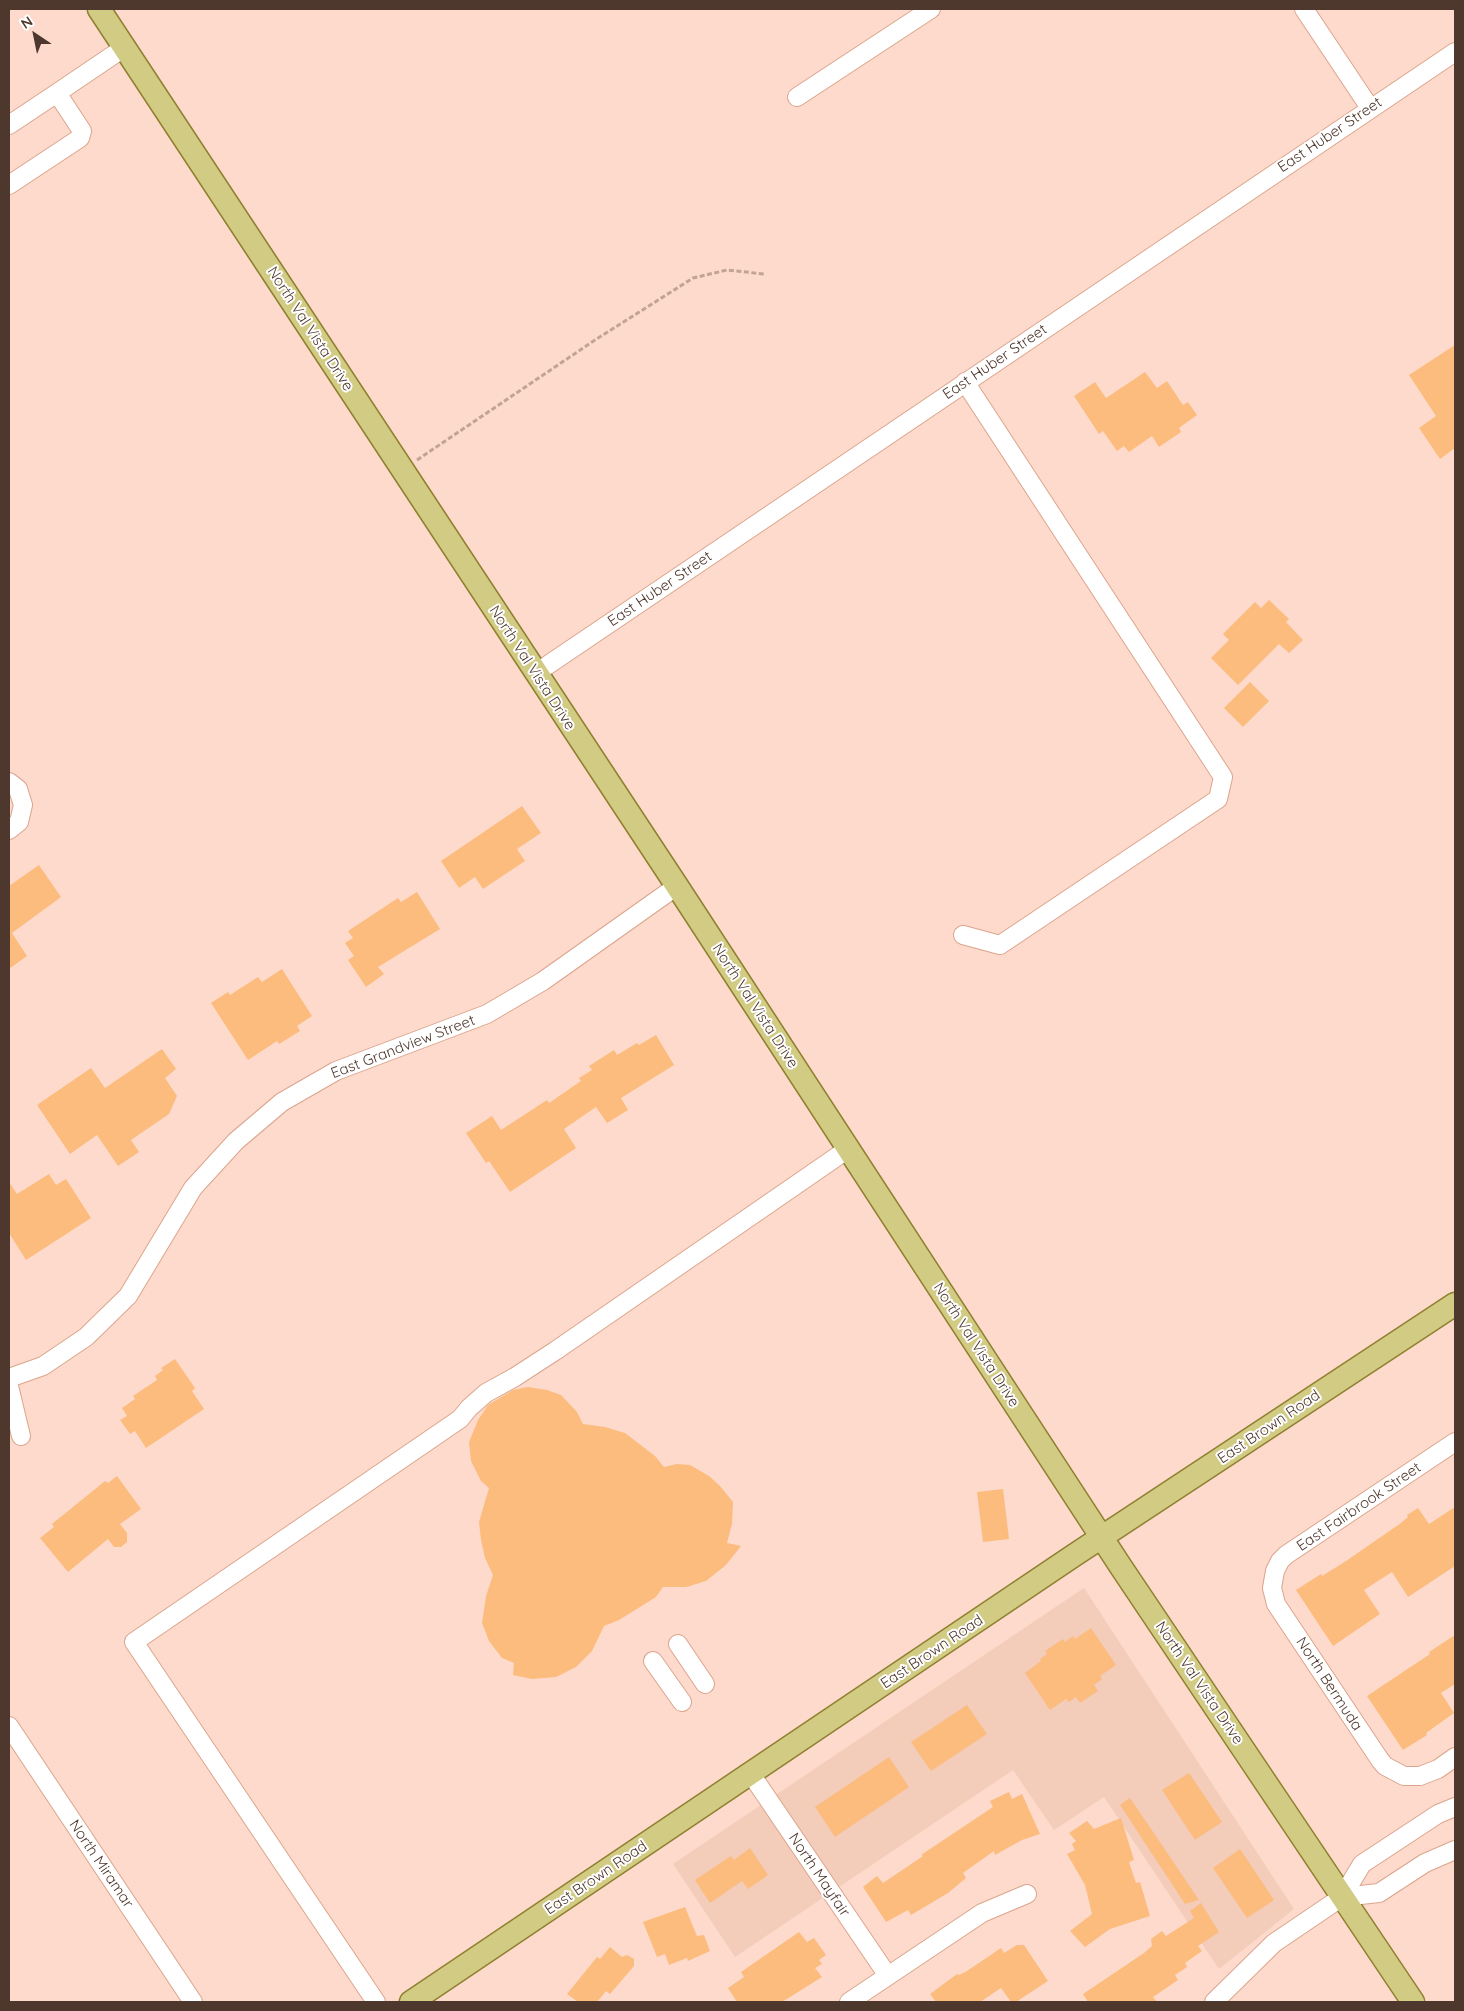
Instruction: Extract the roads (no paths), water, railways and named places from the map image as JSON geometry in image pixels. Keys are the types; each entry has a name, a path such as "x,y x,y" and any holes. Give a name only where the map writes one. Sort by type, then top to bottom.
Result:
{"main road":[{"name":"North Val Vista Drive","path":"99,9 677,886 1102,1538 1413,2002"},
{"name":"East Brown Road","path":"411,2002 1102,1538 1455,1304"}],"street":[{"path":"797,97 931,9"},
{"path":"1304,9 1370,108"},
{"path":"9,125 125,47"},
{"name":"East Huber Street","path":"536,674 1455,52"},
{"path":"9,185 80,138 82,131 57,93"},
{"path":"963,935 1000,945 1218,799 1222,777 965,382"},
{"path":"9,782 18,789 23,806 19,822 9,830"},
{"name":"East Grandview Street","path":"9,1378 42,1366 86,1337 128,1296 193,1188 236,1141 282,1102 336,1071 487,1014 543,981 677,886"},
{"path":"376,2002 134,1642 460,1419 486,1393 563,1346 848,1149"},
{"path":"9,1386 22,1436"},
{"name":"East Fairbrook Street","path":"1273,1580 1280,1561 1286,1555 1455,1442"},
{"name":"North Bermuda","path":"1273,1580 1273,1596 1276,1604 1380,1760 1394,1772 1404,1776 1420,1776 1428,1774 1455,1757"},
{"path":"678,1644 705,1684"},
{"path":"653,1661 682,1702"},
{"name":"North Miramar","path":"9,1726 193,2002"},
{"name":"North Mayfair","path":"751,1774 888,1976"},
{"path":"1214,2002 1274,1943 1342,1897 1362,1864 1438,1814 1455,1807"},
{"path":"1342,1897 1380,1893 1425,1863 1455,1850"},
{"path":"849,2002 982,1913 1027,1894"}]}
